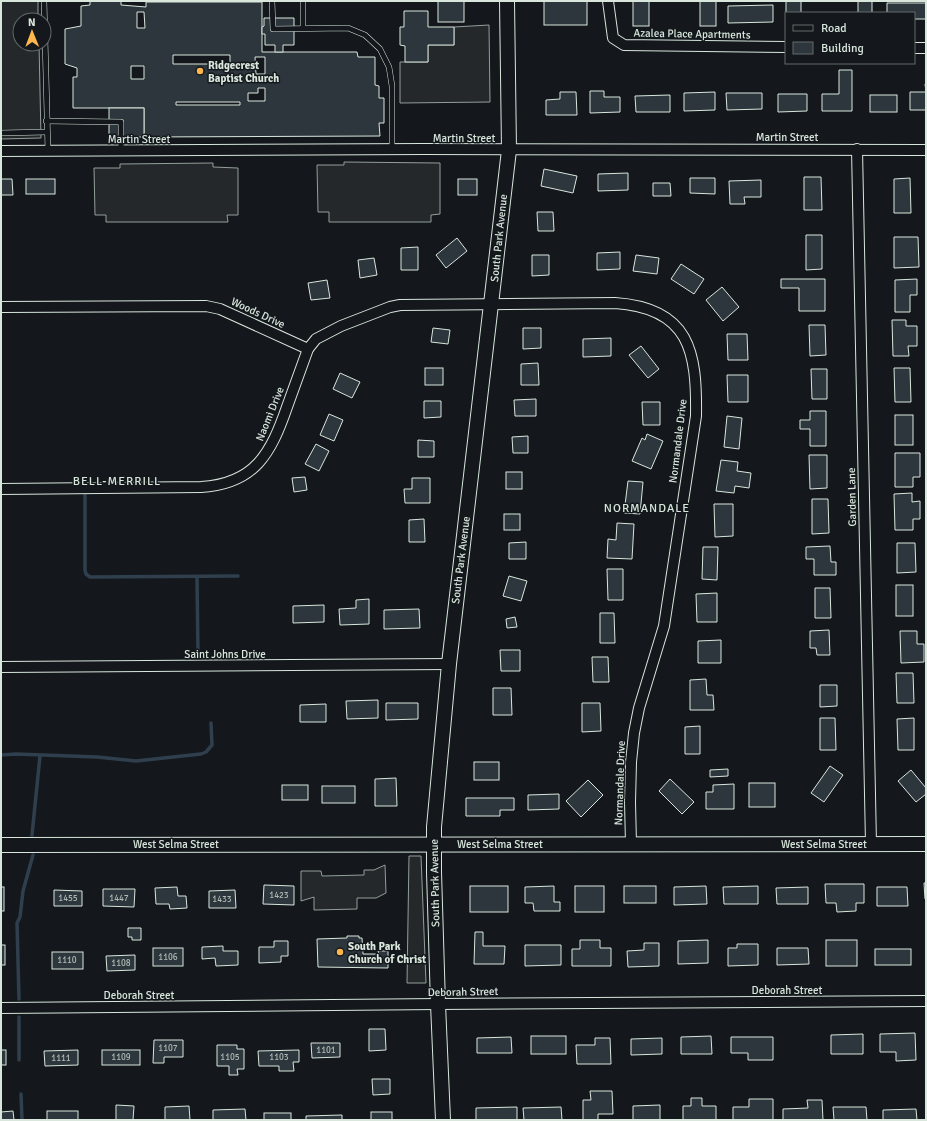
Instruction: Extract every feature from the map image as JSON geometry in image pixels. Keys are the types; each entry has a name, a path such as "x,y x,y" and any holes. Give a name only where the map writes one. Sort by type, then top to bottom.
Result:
{"street":[{"name":"South Park Avenue","path":"443,1120 438,1004 434,826 449,664 509,150 507,1"},
{"name":"Azalea Place Apartments","path":"608,1 613,38 624,45 785,47"},
{"path":"915,48 926,48"},
{"name":"Garden Lane","path":"858,149 870,844"},
{"name":"Martin Street","path":"1,151 926,150"},
{"name":"Normandale Drive","path":"491,304 615,303 643,307 666,318 678,328 688,342 693,358 696,388 696,416 669,598 664,626 639,708 634,733 631,762 631,844"},
{"path":"308,349 316,339 341,326 390,307 400,305 491,304"},
{"name":"Woods Drive","path":"1,307 206,306 220,309 308,349"},
{"name":"Naomi Drive","path":"1,489 201,487 215,486 241,478 263,458 275,438 308,349"},
{"name":"Saint Johns Drive","path":"1,667 449,664"},
{"name":"West Selma Street","path":"1,845 926,844"},
{"name":"Deborah Street","path":"1,1008 926,1001"}],"lane":[{"path":"44,1 48,151"},
{"path":"272,1 273,29 348,28 365,35 380,49 389,67 392,86 392,150"},
{"path":"303,1 303,28"},
{"path":"46,121 121,122 121,151"},
{"path":"1,133 47,132"}],"shaded area":[{"path":"1,1 38,1 38,12 12,12 12,52 39,52 41,138 1,139"},
{"path":"489,25 490,102 400,103 400,62 428,62 428,45 454,45 454,27"},
{"path":"344,162 440,163 440,214 431,215 431,222 329,222 329,212 318,212 317,165 344,165"},
{"path":"213,163 213,167 238,168 238,215 227,215 228,222 106,222 106,215 95,215 94,168 120,168 120,164"},
{"path":"409,856 421,856 426,983 407,983"},
{"path":"385,865 386,893 376,898 357,898 357,909 314,910 314,897 301,901 301,871 321,871 322,876 364,875 364,870 374,870"}],"building":[{"name":"Ridgecrest Baptist Church","path":"90,1 121,1 121,5 146,7 146,2 262,2 262,52 357,52 358,57 375,57 375,85 379,86 379,98 384,98 384,123 379,123 380,136 144,137 144,108 73,108 73,77 77,77 77,68 65,64 65,29 81,26 81,6 90,5","holes":["137,12 144,12 145,28 137,28","173,55 230,55 230,64 173,64","255,57 265,57 265,74 256,74","131,66 144,66 144,79 131,79","258,88 265,88 265,101 248,101 248,93 258,93","176,102 240,102 240,105 176,105"]},
{"path":"438,1 464,1 464,22 438,22"},
{"path":"544,1 587,1 587,25 544,25"},
{"path":"633,1 649,1 649,26 633,26"},
{"path":"700,1 716,1 716,26 700,26"},
{"path":"786,1 801,1 801,12 786,12"},
{"path":"858,1 872,1 872,12 858,12"},
{"path":"887,3 926,3 926,19 915,19 915,12 887,12"},
{"path":"773,5 773,22 728,23 728,6"},
{"path":"404,11 428,11 428,27 454,27 454,45 428,45 428,62 405,62 405,46 400,45 400,27 404,27"},
{"path":"264,18 294,18 294,45 283,45 283,52 275,52 275,45 265,45 265,34 262,34"},
{"path":"839,70 852,70 852,111 822,111 822,94 839,94"},
{"path":"590,91 604,91 604,97 620,97 620,112 590,113"},
{"path":"560,92 576,92 577,115 546,115 546,100 560,99"},
{"path":"715,92 715,110 684,111 684,93"},
{"path":"910,92 926,92 926,110 910,110"},
{"path":"726,93 762,93 762,109 727,110"},
{"path":"778,94 807,94 807,111 778,112"},
{"path":"670,95 670,112 636,112 635,96"},
{"path":"870,95 897,95 897,112 870,112"},
{"path":"109,108 144,108 144,137 109,137"},
{"path":"544,169 577,176 573,193 541,186"},
{"path":"628,173 628,190 598,191 598,174"},
{"path":"804,177 821,177 822,210 804,210"},
{"path":"690,178 715,178 715,194 690,193"},
{"path":"910,178 911,213 894,213 894,179"},
{"path":"1,179 12,179 13,195 1,195"},
{"path":"26,179 55,179 55,194 26,194"},
{"path":"458,179 477,179 477,195 458,195"},
{"path":"761,180 761,197 744,197 745,204 730,204 729,181"},
{"path":"653,183 670,183 671,196 653,196"},
{"path":"537,212 553,212 554,231 538,231"},
{"path":"806,235 822,235 822,269 806,270"},
{"path":"894,237 918,237 919,267 894,268"},
{"path":"457,238 467,251 446,268 436,255"},
{"path":"418,247 418,270 401,270 401,248"},
{"path":"620,252 620,269 597,270 597,253"},
{"path":"532,255 549,255 549,275 532,276"},
{"path":"636,255 659,258 657,274 633,271"},
{"path":"374,258 377,275 360,278 358,260"},
{"path":"681,264 704,279 694,294 671,279"},
{"path":"781,279 825,279 825,311 799,311 799,288 781,288"},
{"path":"917,279 917,295 910,295 910,312 895,312 895,280"},
{"path":"327,280 330,298 311,300 308,283"},
{"path":"722,287 739,307 723,321 706,300"},
{"path":"892,320 906,320 906,326 917,326 917,346 908,346 909,356 893,356"},
{"path":"809,325 825,325 826,355 810,356"},
{"path":"433,328 450,330 448,344 431,342"},
{"path":"523,328 541,328 541,348 523,349"},
{"path":"727,334 747,334 748,360 728,360"},
{"path":"611,338 611,356 583,357 583,339"},
{"path":"641,346 659,369 648,378 629,355"},
{"path":"538,363 539,385 521,385 521,364"},
{"path":"425,368 443,368 443,385 425,385"},
{"path":"894,368 910,368 911,402 895,402"},
{"path":"811,369 827,369 827,399 812,399"},
{"path":"340,373 360,382 352,398 333,389"},
{"path":"727,375 748,375 748,402 728,402"},
{"path":"536,399 536,416 515,416 514,400"},
{"path":"424,401 441,401 441,417 424,418"},
{"path":"642,402 660,402 660,425 643,425"},
{"path":"810,411 826,411 826,446 810,446 810,429 800,429 800,420 810,420"},
{"path":"329,414 343,420 334,441 320,435"},
{"path":"895,415 913,415 913,445 895,445"},
{"path":"727,416 742,418 739,449 724,447"},
{"path":"647,434 663,441 651,469 632,461 642,438 645,440"},
{"path":"528,436 528,453 513,453 512,437"},
{"path":"418,440 434,441 434,457 418,457"},
{"path":"316,444 329,451 319,471 305,464"},
{"path":"895,453 920,453 920,477 913,477 913,487 895,487"},
{"path":"809,455 827,455 827,488 810,489"},
{"path":"721,460 738,462 737,471 751,473 749,488 735,486 734,493 716,491"},
{"path":"506,472 522,472 522,489 506,489"},
{"path":"305,477 307,490 294,492 292,478"},
{"path":"412,478 430,478 430,503 405,503 404,489 412,489"},
{"path":"628,481 643,482 640,514 624,513"},
{"path":"912,493 912,502 920,501 920,519 913,519 913,530 895,530 894,494"},
{"path":"812,499 828,499 829,533 812,534"},
{"path":"714,504 733,504 733,536 715,537"},
{"path":"504,514 520,514 520,530 504,530"},
{"path":"424,519 425,542 409,542 409,520"},
{"path":"617,523 634,524 632,559 607,558 608,539 616,540"},
{"path":"526,542 526,559 509,559 509,543"},
{"path":"897,543 915,543 916,572 897,573"},
{"path":"830,546 831,562 836,562 836,575 814,575 814,559 806,559 806,547"},
{"path":"703,547 718,547 717,580 702,579"},
{"path":"607,569 623,569 623,600 608,600"},
{"path":"509,576 527,581 521,601 503,596"},
{"path":"896,585 913,585 913,616 896,616"},
{"path":"815,588 830,588 831,618 815,618"},
{"path":"717,593 717,622 697,622 696,594"},
{"path":"369,599 369,624 340,625 339,609 356,608 356,600"},
{"path":"324,605 324,622 293,623 293,606"},
{"path":"419,609 420,628 384,629 384,610"},
{"path":"600,613 614,613 615,643 600,643"},
{"path":"515,617 517,627 507,628 506,619"},
{"path":"829,630 830,655 817,655 816,648 810,648 810,631"},
{"path":"900,631 917,631 917,644 924,644 924,662 901,663"},
{"path":"721,640 721,663 698,663 698,641"},
{"path":"500,650 520,650 520,671 501,671"},
{"path":"592,657 608,657 609,682 593,682"},
{"path":"896,673 913,673 914,703 897,703"},
{"path":"706,679 707,695 713,695 714,710 690,710 690,680"},
{"path":"820,685 837,685 837,706 820,707"},
{"path":"493,688 511,688 512,715 493,715"},
{"path":"378,700 378,718 347,719 346,701"},
{"path":"386,703 418,703 418,719 386,720"},
{"path":"582,703 600,703 601,731 582,732"},
{"path":"326,704 326,722 300,722 300,705"},
{"path":"820,718 835,718 836,750 820,750"},
{"path":"914,718 914,750 898,750 897,719"},
{"path":"700,726 700,754 685,754 685,727"},
{"path":"474,762 499,762 499,780 474,780"},
{"path":"830,766 843,775 824,802 811,793"},
{"path":"728,769 728,776 710,777 710,770"},
{"path":"911,770 926,788 926,794 916,802 898,781"},
{"path":"396,778 397,806 375,806 375,779"},
{"path":"670,779 694,802 682,814 659,791"},
{"path":"588,780 603,795 581,817 566,801"},
{"path":"749,783 775,783 775,807 749,807"},
{"path":"734,784 734,809 706,809 706,792 713,792 713,785"},
{"path":"282,785 308,785 308,800 282,800"},
{"path":"322,786 355,786 355,803 322,803"},
{"path":"559,794 559,809 528,810 528,795"},
{"path":"466,798 514,798 514,810 500,810 500,816 466,816"},
{"path":"924,883 926,883 926,899 925,899"},
{"path":"825,884 864,884 864,903 856,903 856,911 837,912 836,903 826,903"},
{"path":"264,885 294,886 294,905 263,904"},
{"path":"470,886 508,886 508,912 470,912"},
{"path":"554,886 554,902 560,902 560,911 534,911 533,903 525,903 525,887"},
{"path":"575,886 604,886 604,912 575,912"},
{"path":"624,886 656,886 656,903 624,903"},
{"path":"706,886 707,904 674,905 674,887"},
{"path":"758,886 758,904 724,904 723,887"},
{"path":"1,887 4,887 4,911 1,911"},
{"path":"177,887 178,896 186,896 187,908 170,909 169,904 156,904 155,888"},
{"path":"808,887 808,904 777,904 776,888"},
{"path":"877,887 907,887 908,906 877,906"},
{"path":"103,889 135,889 134,907 103,906"},
{"path":"54,890 82,891 82,906 54,906"},
{"path":"235,890 236,908 209,908 209,891"},
{"path":"128,928 141,928 141,940 132,940 132,937 128,937"},
{"path":"475,932 483,932 483,946 505,946 504,964 474,964"},
{"name":"South Park Church of Christ","path":"347,936 359,936 359,938 362,938 363,954 379,954 378,951 388,951 388,968 318,967 317,939 347,938"},
{"path":"580,940 600,940 600,948 611,948 611,966 572,966 572,949 580,949"},
{"path":"708,940 708,963 678,964 678,941"},
{"path":"826,940 857,940 857,966 826,966"},
{"path":"274,941 288,941 288,956 281,956 281,962 259,963 259,947 274,947"},
{"path":"644,943 659,943 659,966 628,967 627,951 644,950"},
{"path":"737,944 758,944 758,965 728,966 728,948 737,948"},
{"path":"1,945 5,945 5,965 1,965"},
{"path":"525,945 561,945 561,965 525,966"},
{"path":"223,946 223,951 238,951 238,965 216,966 215,958 202,959 202,947"},
{"path":"153,948 183,948 183,966 153,966"},
{"path":"777,948 808,948 809,964 777,965"},
{"path":"875,949 911,949 911,965 875,965"},
{"path":"52,952 83,952 83,969 52,969"},
{"path":"135,955 135,970 107,971 106,956"},
{"path":"369,1029 385,1029 386,1050 369,1051"},
{"path":"915,1033 916,1060 896,1061 896,1052 880,1052 880,1034"},
{"path":"863,1034 863,1054 831,1054 831,1035"},
{"path":"531,1036 566,1036 566,1054 531,1054"},
{"path":"711,1036 712,1054 681,1054 681,1037"},
{"path":"511,1037 512,1053 477,1053 477,1038"},
{"path":"731,1037 773,1037 773,1060 748,1060 748,1053 731,1053"},
{"path":"595,1038 610,1038 611,1064 577,1064 576,1045 595,1045"},
{"path":"662,1038 662,1054 631,1055 631,1039"},
{"path":"154,1040 183,1040 183,1057 164,1057 164,1063 153,1063"},
{"path":"311,1043 340,1043 340,1057 312,1058"},
{"path":"217,1045 237,1045 237,1049 244,1049 244,1069 237,1069 238,1075 229,1075 229,1066 217,1066"},
{"path":"1,1050 6,1050 6,1065 1,1065"},
{"path":"78,1050 78,1065 45,1066 44,1051"},
{"path":"102,1050 140,1050 140,1065 102,1065"},
{"path":"299,1050 299,1062 293,1062 294,1071 279,1071 279,1066 259,1066 258,1051"},
{"path":"372,1079 390,1079 390,1094 373,1095"},
{"path":"590,1091 612,1091 613,1114 598,1114 598,1120 583,1120 583,1100 591,1100"},
{"path":"691,1098 702,1098 702,1106 716,1106 716,1120 683,1120 683,1106 691,1106"},
{"path":"749,1099 773,1099 773,1120 733,1120 733,1107 749,1107"},
{"path":"807,1100 822,1100 823,1120 783,1120 783,1109 808,1108"},
{"path":"116,1105 134,1106 133,1120 116,1120"},
{"path":"660,1105 660,1120 633,1120 633,1106"},
{"path":"189,1106 190,1120 165,1120 165,1107"},
{"path":"517,1107 517,1120 476,1120 476,1108"},
{"path":"561,1107 562,1120 524,1120 523,1108"},
{"path":"833,1107 866,1107 867,1120 834,1120"},
{"path":"245,1109 246,1120 213,1120 213,1110"},
{"path":"916,1109 917,1120 883,1120 883,1110"},
{"path":"13,1111 14,1120 1,1120 1,1112"},
{"path":"47,1111 78,1111 78,1120 47,1120"},
{"path":"371,1112 392,1112 392,1120 371,1120"},
{"path":"264,1113 291,1113 291,1120 264,1120"},
{"path":"342,1115 342,1120 306,1120 306,1116"}],"waterway":[{"path":"85,495 85,570 86,574 90,577 238,576"},
{"path":"197,577 198,655"},
{"path":"1,755 16,754 97,757 136,761 201,754 206,752 212,745 211,723"},
{"path":"32,835 40,756"},
{"path":"19,999 17,923 20,917 23,891 33,855"},
{"path":"19,1017 19,1060"},
{"path":"21,1094 22,1120"}],"place":[{"name":"Ridgecrest Baptist Church","path":"200,71"},
{"name":"South Park Church of Christ","path":"340,952"}],"district":[{"name":"BELL-MERRILL","path":"117,481"},
{"name":"NORMANDALE","path":"647,508"}]}
